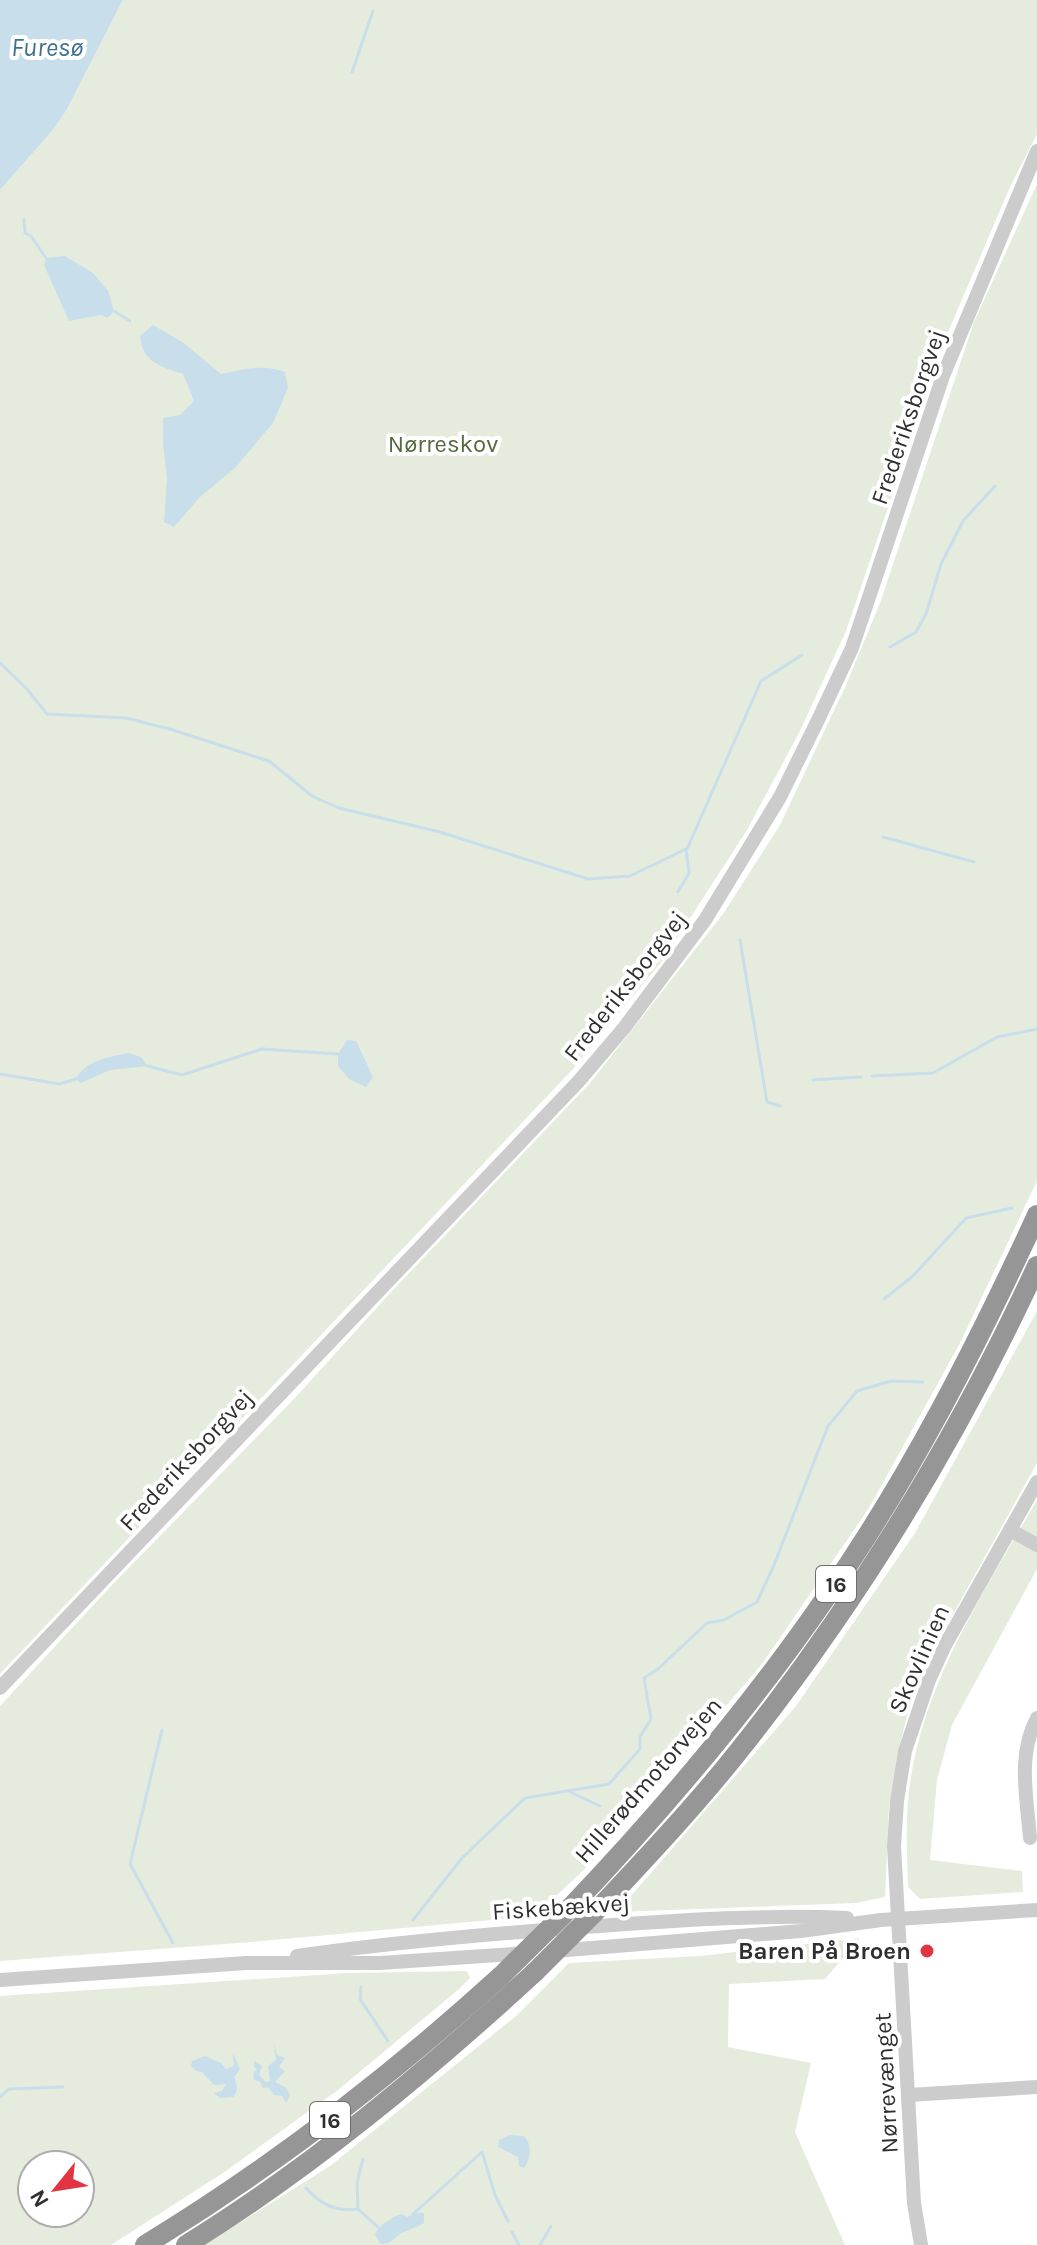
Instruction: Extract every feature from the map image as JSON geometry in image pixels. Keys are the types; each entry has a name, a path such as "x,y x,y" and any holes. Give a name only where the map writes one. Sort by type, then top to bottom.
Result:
{"highway":[{"name":"Hillerødmotorvejen","path":"145,2245 247,2180 314,2132 415,2052 501,1976 658,1814 715,1747 828,1596 879,1516 958,1379 1037,1215"},
{"name":"Hillerødmotorvejen","path":"186,2245 328,2148 427,2069 535,1972 675,1827 729,1763 843,1610 949,1439 1037,1266"}],"street":[{"name":"Frederiksborgvej","path":"0,1688 587,1072 705,920 780,797 852,648 943,376 1037,151"},
{"name":"Skovlinien","path":"898,1919 894,1846 897,1801 920,1700 944,1647 1037,1482"},
{"path":"1010,1530 1037,1545"},
{"path":"1030,1838 1024,1757 1037,1718"},
{"name":"Fiskebækvej","path":"246,1963 440,1960 801,1931 881,1920 1037,1910"},
{"name":"Fiskebækvej","path":"0,1980 246,1963 412,1940 650,1922 810,1917 881,1920"},
{"name":"Nørrevænget","path":"898,1919 914,2203 921,2245"},
{"path":"909,2095 1037,2087"}],"green space":[{"name":"Nørreskov","path":"123,0 1037,0 1037,134 1010,187 934,365 846,631 800,731 747,830 663,960 572,1070 0,1674 0,190 66,111"},
{"path":"1037,184 1037,1181 960,1343 869,1508 762,1664 593,1861 535,1916 0,1961 0,1706 590,1083 723,914 780,825 846,685 880,603 974,322"},
{"path":"1037,1311 1037,1463 928,1659 909,1709 889,1806 885,1897 856,1903 617,1912 796,1706 915,1533"},
{"path":"1037,1500 1037,1569 952,1725 937,1780 930,1860 1022,1871 1023,1892 920,1899 908,1887 908,1796 929,1707 978,1601"},
{"path":"860,1938 825,1979 729,1984 728,2047 811,2063 795,2132 845,2245 204,2245 330,2166 516,2016 569,1963 700,1956"},
{"path":"467,1971 470,1978 338,2090 226,2171 111,2245 0,2245 0,1996 348,1973"}],"water":[{"name":"Furesø","path":"0,0 123,0 66,111 0,190"},
{"path":"65,256 93,273 108,291 114,311 108,318 101,315 69,321 44,265 46,258"},
{"path":"153,325 184,343 221,374 269,368 285,372 288,388 273,423 236,467 199,498 174,527 164,522 167,478 163,418 180,415 194,401 183,374 160,366 144,352 140,336"},
{"path":"347,1040 356,1041 373,1077 366,1087 349,1079 338,1066 338,1054"},
{"path":"128,1053 141,1057 148,1066 110,1070 81,1083 76,1079 92,1063"},
{"path":"274,2043 277,2055 285,2058 279,2067 285,2071 275,2082 287,2088 290,2096 286,2103 282,2096 274,2095 268,2087 263,2088 260,2082 253,2079 257,2070 254,2061 262,2066 259,2075 266,2082 270,2081 268,2066 276,2060"},
{"path":"233,2053 240,2069 234,2077 236,2092 233,2097 220,2098 214,2093 222,2091 226,2084 214,2085 191,2066 192,2061 205,2056 221,2063 226,2069 234,2066"},
{"path":"510,2135 524,2136 529,2144 529,2156 524,2168 519,2166 518,2157 498,2147 499,2140"},
{"path":"424,2213 424,2223 389,2243 381,2244 375,2235 382,2225 398,2215 407,2217"}],"waterway":[{"path":"352,72 373,11"},
{"path":"24,219 25,233 31,236 46,258"},
{"path":"114,311 130,321"},
{"path":"890,647 916,632 926,614 941,564 963,521 995,486"},
{"path":"687,849 761,681 802,655"},
{"path":"0,663 47,714 126,718 173,730 269,761 312,796 339,808 440,832 588,879 630,876 686,849 689,873 678,892"},
{"path":"883,837 974,862"},
{"path":"740,940 767,1102 780,1106"},
{"path":"872,1076 933,1073 997,1037 1037,1029"},
{"path":"148,1066 182,1075 262,1049 338,1054"},
{"path":"0,1074 59,1084 76,1079"},
{"path":"813,1080 861,1077"},
{"path":"884,1299 913,1276 966,1218 1012,1208"},
{"path":"413,1920 462,1858 525,1798 609,1784 640,1749 640,1737 651,1719 644,1678 658,1669 707,1623 724,1620 757,1602 828,1426 857,1391 891,1381 923,1382"},
{"path":"162,1730 130,1864 173,1943"},
{"path":"568,1791 600,1806"},
{"path":"361,1987 360,1999 388,2041"},
{"path":"0,2097 9,2089 63,2087"},
{"path":"413,2214 482,2152 495,2195 508,2221"},
{"path":"363,2159 357,2183 358,2209 379,2228"},
{"path":"306,2188 329,2206 358,2209"},
{"path":"540,2245 551,2226"},
{"path":"512,2232 519,2245"}],"place":[{"name":"Baren På Broen","path":"927,1951"}]}
